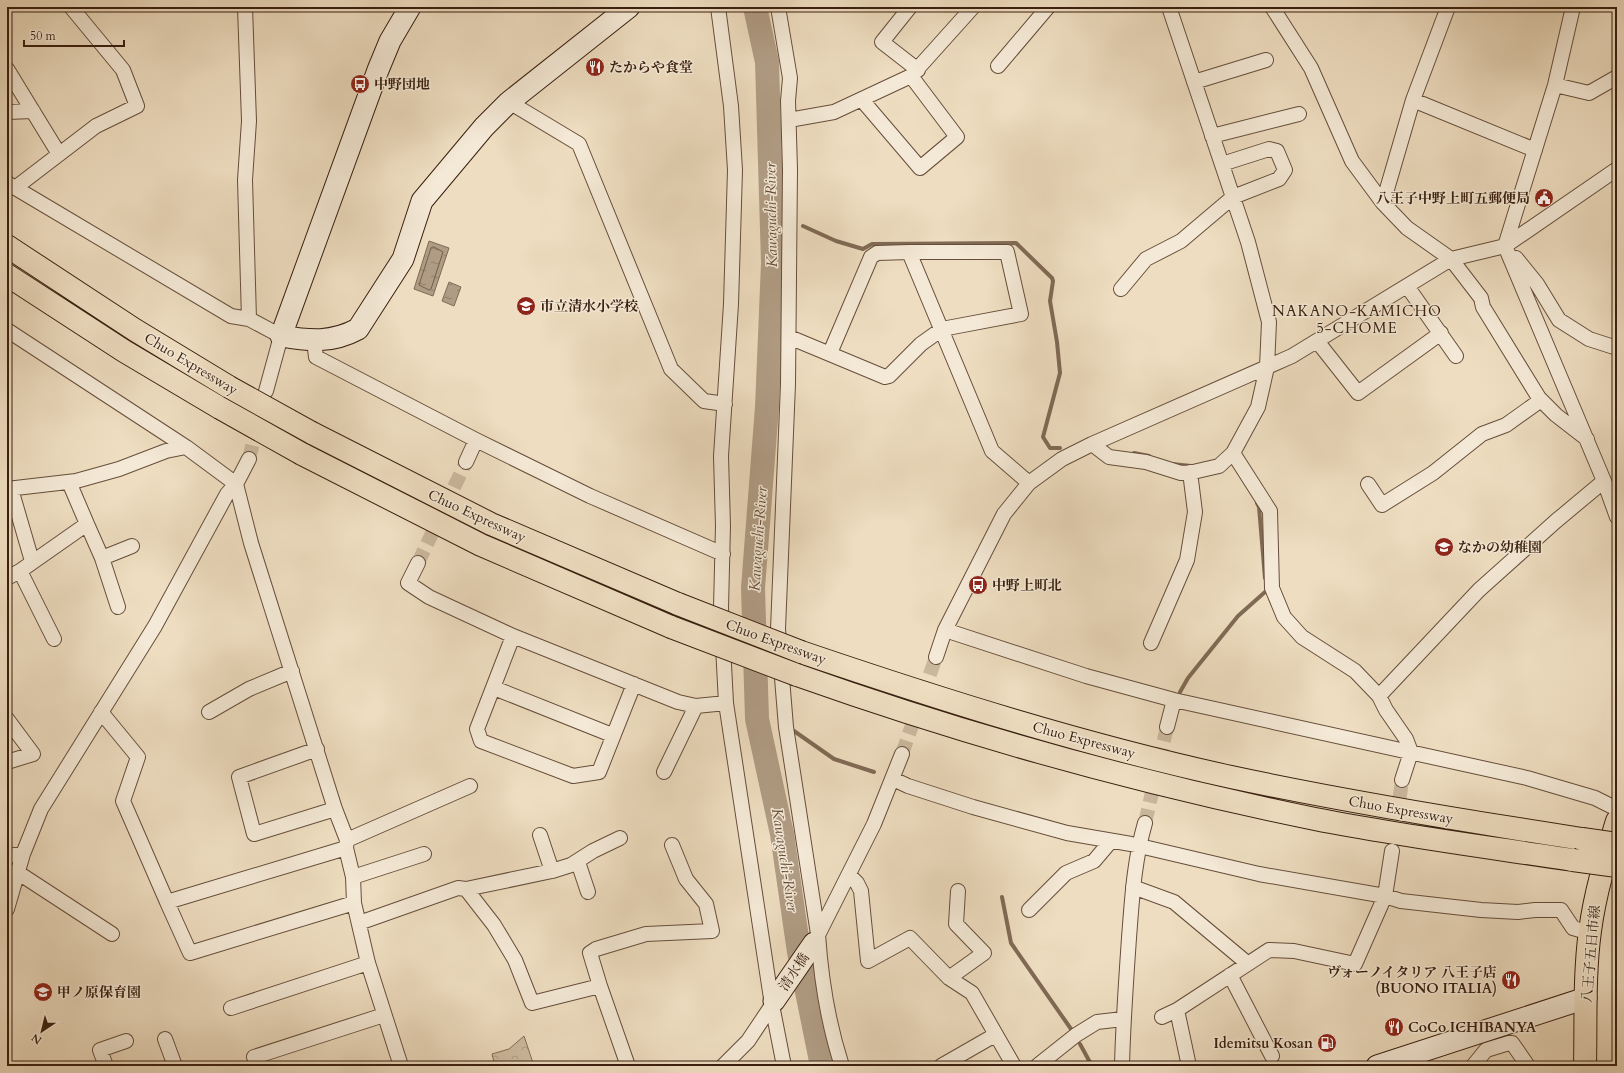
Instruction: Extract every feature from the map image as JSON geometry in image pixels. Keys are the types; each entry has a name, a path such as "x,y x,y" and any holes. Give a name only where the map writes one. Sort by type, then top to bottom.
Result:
{"main road":[{"name":"Chuo Expressway","path":"7,246 135,330 229,387 312,433 491,524 678,604 801,652 981,711 1134,753 1230,777 1405,811 1617,844"},
{"name":"Chuo Expressway","path":"7,275 111,343 220,408 302,454 481,546 670,627 797,675 886,706 974,734 1144,780 1324,820 1402,835 1617,866"},
{"name":"八王子五日市線","path":"1585,1066 1586,998 1590,933 1595,901 1617,821"}],"street":[{"path":"71,7 123,70 137,106 96,126 59,154 11,185 231,316 249,319 281,336 314,340 347,335 358,329 403,259 422,202 484,127 509,102 628,7"},
{"path":"245,7 249,121 245,180 249,319"},
{"path":"266,391 281,336 378,70 393,35 410,7"},
{"path":"718,7 731,106 735,170 731,304 721,456 721,608 726,703 784,1066"},
{"path":"778,7 790,78 788,101 790,170 789,337 778,629 786,727 816,938 833,1038 842,1066"},
{"path":"862,100 920,168 957,137 915,73 882,42 910,7"},
{"path":"789,120 834,112 862,100 915,73 973,7"},
{"path":"998,66 1048,7"},
{"path":"1092,444 1109,457 1146,462 1181,473 1219,466 1233,453 1258,407 1267,367 1269,322 1248,242 1169,7"},
{"path":"1272,7 1311,68 1352,161 1383,203 1407,228 1450,259 1481,298 1483,307 1541,400 1556,415 1587,439"},
{"path":"1383,203 1413,100 1448,7"},
{"path":"1573,7 1555,85 1505,246 1587,439 1617,517"},
{"path":"1194,82 1266,60"},
{"path":"7,69 59,154"},
{"path":"1555,85 1589,93 1617,77"},
{"path":"1413,100 1535,150"},
{"path":"509,102 579,144 671,369 704,400 725,404"},
{"path":"7,112 33,111"},
{"path":"1212,136 1299,114"},
{"path":"1121,289 1146,259 1181,241 1233,198 1279,180 1285,170 1277,151 1269,148 1222,164"},
{"path":"936,657 946,630 1004,514 1029,483 1062,459 1092,444 1292,356 1450,259 1505,246 1617,169"},
{"path":"1505,246 1537,284 1559,320 1589,339 1617,348"},
{"path":"909,252 992,451 1029,483"},
{"path":"789,337 885,377 889,376 921,344 942,329 1021,314 1007,252 877,253 871,257 830,353"},
{"path":"1407,286 1456,356"},
{"path":"7,330 186,447 236,484 251,543 347,844 353,877 354,902 368,963 401,1066"},
{"path":"1317,341 1358,393 1440,333"},
{"path":"314,340 316,357 476,440 590,496 722,554"},
{"path":"1368,484 1382,505 1433,473 1482,434 1506,425 1541,400"},
{"path":"466,462 476,440"},
{"path":"32,561 9,489 69,482 119,469 166,451 186,447"},
{"path":"1233,453 1270,511 1272,588 1284,617 1302,637 1355,671 1379,696 1386,710 1406,739 1411,752 1402,780"},
{"path":"7,909 17,872 40,809 155,626 227,494 236,484 249,459"},
{"path":"1151,643 1187,560 1195,512 1190,472"},
{"path":"1379,696 1484,586 1550,526 1604,481"},
{"path":"69,482 102,558 118,606"},
{"path":"7,578 20,571 32,561 87,524"},
{"path":"102,558 132,546"},
{"path":"418,563 408,583 429,597 513,636 668,699 696,706 726,703"},
{"path":"20,571 54,639"},
{"path":"946,630 1086,676 1174,700 1528,778 1596,798 1617,809"},
{"path":"513,636 477,729 481,741 573,776 598,772 634,684"},
{"path":"209,712 249,689 292,671"},
{"path":"494,688 612,735"},
{"path":"1167,727 1174,700"},
{"path":"664,772 696,706"},
{"path":"101,712 138,757 123,801 190,953 354,902"},
{"path":"7,718 32,754 7,762"},
{"path":"317,749 239,777 254,834 336,809"},
{"path":"816,938 874,824 893,780 902,754"},
{"path":"893,780 973,807 1067,833 1138,845 1259,874 1385,896 1401,901 1481,910 1518,912 1534,910 1561,910 1572,928 1590,933"},
{"path":"167,902 347,844 470,786"},
{"path":"1122,1066 1123,1019 1133,887 1138,845 1145,824"},
{"path":"540,835 552,871"},
{"path":"359,923 458,888 466,888 552,871 578,862 593,851 620,838"},
{"path":"1029,910 1066,872 1094,862 1111,841"},
{"path":"628,1066 590,953 596,949 646,934 712,931 706,904 686,879 672,845"},
{"path":"1162,1017 1177,1010 1269,950 1294,951 1355,964 1385,896 1392,851"},
{"path":"7,856 23,854"},
{"path":"353,877 424,854"},
{"path":"578,862 588,892"},
{"path":"17,872 112,934"},
{"path":"849,874 861,891 868,961 910,938 949,978 972,993 1014,1066"},
{"path":"1133,887 1174,902 1247,963"},
{"path":"466,888 494,926 515,960 532,1003 600,986"},
{"path":"949,978 984,953 956,924 958,891"},
{"name":"清水橋","path":"773,1003 816,938"},
{"path":"231,1008 368,963"},
{"path":"1230,975 1272,1056"},
{"path":"1377,1066 1586,998"},
{"path":"723,1066 739,1061 748,1041 773,1003"},
{"path":"1177,1010 1189,1066"},
{"path":"254,1057 384,1015"},
{"path":"1037,1066 1076,1034 1097,1022 1123,1019"},
{"path":"941,1066 996,1035"},
{"path":"165,1039 175,1066"},
{"path":"106,1066 100,1050 126,1040"},
{"path":"1473,1066 1486,1050 1512,1043 1528,1066"}],"green space":[{"path":"524,1036 534,1066 495,1066 492,1054 509,1049"}],"water":[{"path":"429,241 449,248 433,296 414,289"},
{"path":"449,282 461,287 454,306 442,301"}],"waterway":[{"name":"Kawaguchi-River","path":"755,7 767,62 773,263 767,407 753,588 757,719 782,834 799,952 822,1066"},
{"path":"803,226 836,241 863,249 872,244 1016,243 1052,278 1053,281 1050,301 1057,342 1060,373 1043,437 1050,448 1060,448"},
{"path":"1134,453 1149,456"},
{"path":"1172,464 1191,466"},
{"path":"1257,503 1259,507 1265,578"},
{"path":"1180,692 1188,678 1238,616 1265,592"},
{"path":"794,731 834,759 874,772"},
{"path":"1002,897 1011,943 1071,1029"},
{"path":"1080,1044 1092,1066"}],"tunnel":[{"path":"249,459 258,422"},
{"path":"418,563 466,462"},
{"path":"902,754 936,657"},
{"path":"1145,823 1167,727"},
{"path":"1394,841 1402,780"}],"place":[{"name":"たからや食堂","path":"595,67"},
{"name":"中野団地","path":"360,84"},
{"name":"八王子中野上町五郵便局","path":"1544,198"},
{"name":"市立清水小学校","path":"526,306"},
{"name":"なかの幼稚園","path":"1444,547"},
{"name":"中野上町北","path":"978,585"},
{"name":"ヴォーノイタリア 八王子店 (BUONO ITALIA)","path":"1511,980"},
{"name":"甲ノ原保育園","path":"43,992"},
{"name":"CoCo ICHIBANYA","path":"1394,1027"},
{"name":"Idemitsu Kosan","path":"1327,1043"}],"district":[{"name":"NAKANO-KAMICHO 5-CHOME","path":"1357,320"}]}
